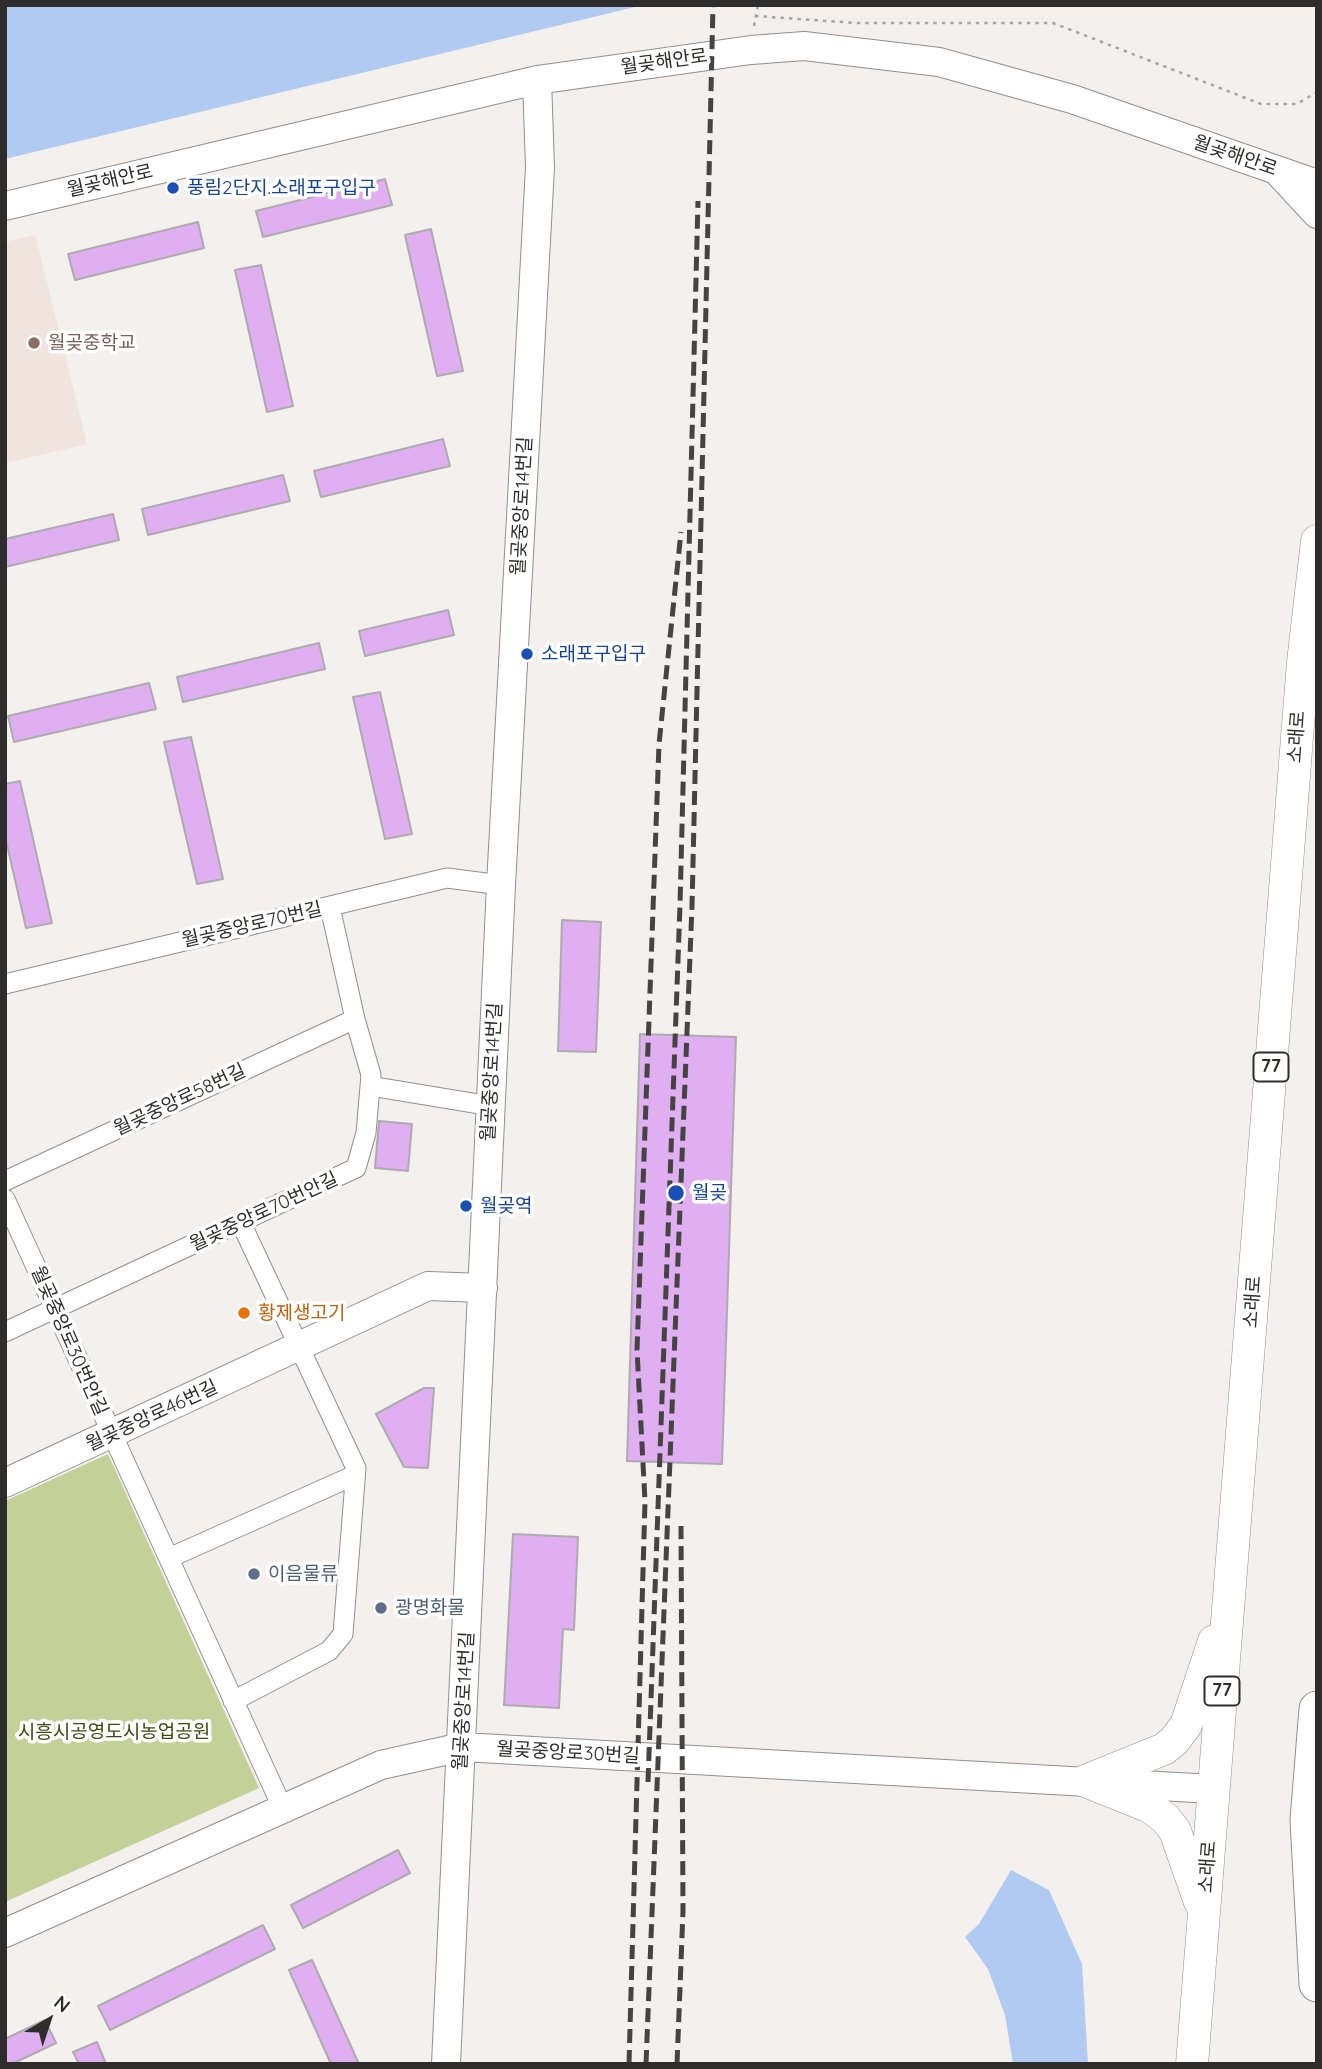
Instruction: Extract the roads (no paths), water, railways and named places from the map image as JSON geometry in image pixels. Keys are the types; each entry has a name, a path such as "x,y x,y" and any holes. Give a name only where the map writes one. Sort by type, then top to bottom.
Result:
{"highway":[{"path":"1317,1709 1308,1820 1317,1984"}],"main road":[{"name":"소래로","path":"1192,2064 1303,662 1317,541"},
{"path":"1085,1781 1164,1749 1174,1741 1186,1725 1231,1594"},
{"path":"1085,1781 1150,1807 1165,1818 1175,1831 1205,1914"}],"street":[{"name":"월곶해안로","path":"5,206 537,80 737,52 804,46 939,62 1072,99 1317,184"},
{"name":"월곶중앙로14번길","path":"446,2064 500,885 540,167 537,80"},
{"path":"1294,174 1317,214"},
{"name":"월곶중앙로70번길","path":"5,984 447,878 500,885"},
{"name":"월곶중앙로70번안길","path":"5,1332 356,1168 366,1133 370,1075 330,907"},
{"name":"월곶중앙로58번길","path":"5,1181 355,1019"},
{"path":"370,1086 491,1106"},
{"name":"월곶중앙로30번안길","path":"5,1199 283,1809"},
{"path":"233,1701 329,1651 343,1634 356,1468 241,1223"},
{"name":"월곶중앙로46번길","path":"5,1483 428,1286 483,1288"},
{"path":"169,1559 355,1475"},
{"name":"월곶중앙로30번길","path":"5,1933 381,1765 462,1747 1213,1788"}],"water":[{"path":"5,5 643,5 5,159"},
{"path":"1011,1870 1049,1890 1082,1964 1088,2064 1013,2064 1005,2015 988,1969 965,1937 979,1924"}],"railway":[{"path":"646,2064 692,906 713,5"},
{"path":"648,1782 680,905 698,201"},
{"path":"629,2064 645,1501 637,1350 659,744 681,532"},
{"path":"677,2064 683,1911 681,1526"}],"place":[{"name":"풍림2단지.소래포구입구","path":"173,188"},
{"name":"월곶중학교","path":"34,343"},
{"name":"소래포구입구","path":"527,654"},
{"name":"월곶","path":"676,1193"},
{"name":"월곶역","path":"466,1206"},
{"name":"황제생고기","path":"244,1313"},
{"name":"이음물류","path":"254,1574"},
{"name":"광명화물","path":"381,1608"}],"park label":[{"name":"시흥시공영도시농업공원","path":"114,1732"}]}
